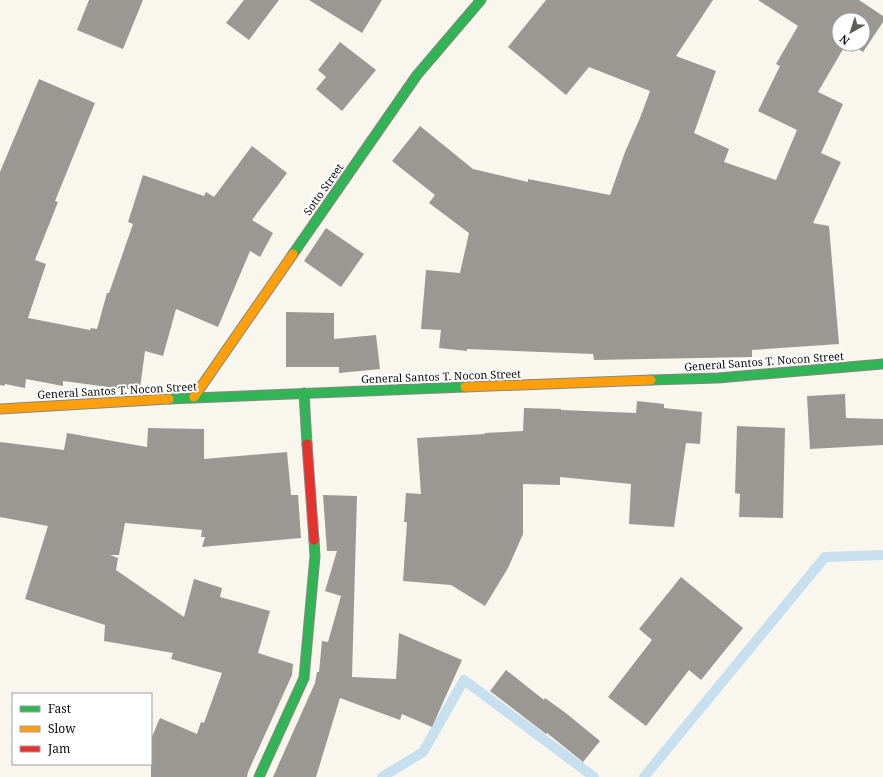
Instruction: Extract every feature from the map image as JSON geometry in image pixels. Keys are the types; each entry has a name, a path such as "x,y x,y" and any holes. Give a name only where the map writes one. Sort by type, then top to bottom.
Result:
{"main road":[{"name":"Sotto Street","path":"194,397 417,75 481,0"},
{"name":"General Santos T. Nocon Street","path":"0,409 194,397 718,378 883,364"},
{"path":"259,777 304,678 315,556 304,393"}],"building":[{"path":"89,0 143,0 123,49 77,30"},
{"path":"244,0 279,0 249,40 226,23"},
{"path":"309,0 382,0 362,33"},
{"path":"546,0 713,0 676,56 716,71 694,133 729,149 724,162 776,180 797,130 758,111 780,66 776,64 798,26 758,0 859,0 883,16 883,22 871,40 871,12 831,12 831,52 841,52 818,92 843,104 821,153 841,162 813,223 829,226 839,344 752,350 752,357 594,360 593,354 467,349 467,351 439,348 441,330 421,329 426,270 460,273 469,233 429,203 435,195 392,161 420,126 473,169 528,182 528,179 610,195 625,152 650,91 589,67 566,95 508,47"},
{"path":"340,42 376,70 342,111 316,89 326,77 318,70"},
{"path":"39,79 95,103 55,201 58,202 35,260 46,264 28,318 90,330 91,328 97,329 107,293 109,293 133,224 128,222 143,175 204,196 206,192 214,197 252,146 287,173 252,220 273,233 260,257 250,251 218,327 176,309 163,356 145,351 140,388 124,389 63,381 63,386 26,379 25,388 5,384 4,386 0,385 0,172"},
{"path":"326,228 364,254 341,287 304,261"},
{"path":"286,312 334,313 334,339 376,335 380,369 339,373 339,367 286,367"},
{"path":"845,394 846,418 883,419 883,445 810,449 807,396"},
{"path":"637,401 664,404 664,408 702,412 700,444 686,443 674,527 629,524 631,484 560,477 560,485 523,484 523,534 508,568 485,606 451,585 403,581 407,522 404,522 406,493 421,494 417,438 523,431 524,408 636,413"},
{"path":"737,426 785,428 783,518 739,517 740,494 735,493"},
{"path":"148,428 204,429 204,459 287,452 291,495 298,495 301,538 202,547 205,537 201,537 202,530 125,523 119,555 110,555 118,558 116,570 184,617 194,579 222,588 220,597 270,611 258,653 293,664 292,675 247,777 151,777 152,737 160,718 197,734 201,722 204,723 222,673 171,659 173,653 104,641 105,625 25,599 48,526 0,517 0,442 64,450 67,433 147,447"},
{"path":"323,495 357,496 352,677 396,679 399,633 462,660 432,727 402,714 400,720 340,698 316,777 273,777 315,683 317,672 319,672 322,641 328,642 341,596 325,591 337,551 327,551"},
{"path":"681,577 743,628 701,680 689,670 646,726 608,697 652,640 639,629"},
{"path":"506,670 544,700 545,698 567,714 600,741 583,762 547,733 546,734 490,691"}],"waterway":[{"path":"644,777 825,557 883,555"},
{"path":"382,777 423,752 464,680 594,777"}],"traffic: fast":[{"path":"293,254 417,75 481,0"},
{"path":"651,380 718,378 883,364"},
{"path":"169,399 465,387"},
{"path":"304,393 307,444"},
{"path":"259,777 304,678 315,556 314,540"}],"traffic: slow":[{"path":"194,397 293,254"},
{"path":"465,387 651,380"},
{"path":"0,409 169,399"}],"traffic: jam":[{"path":"307,444 314,540"}]}
